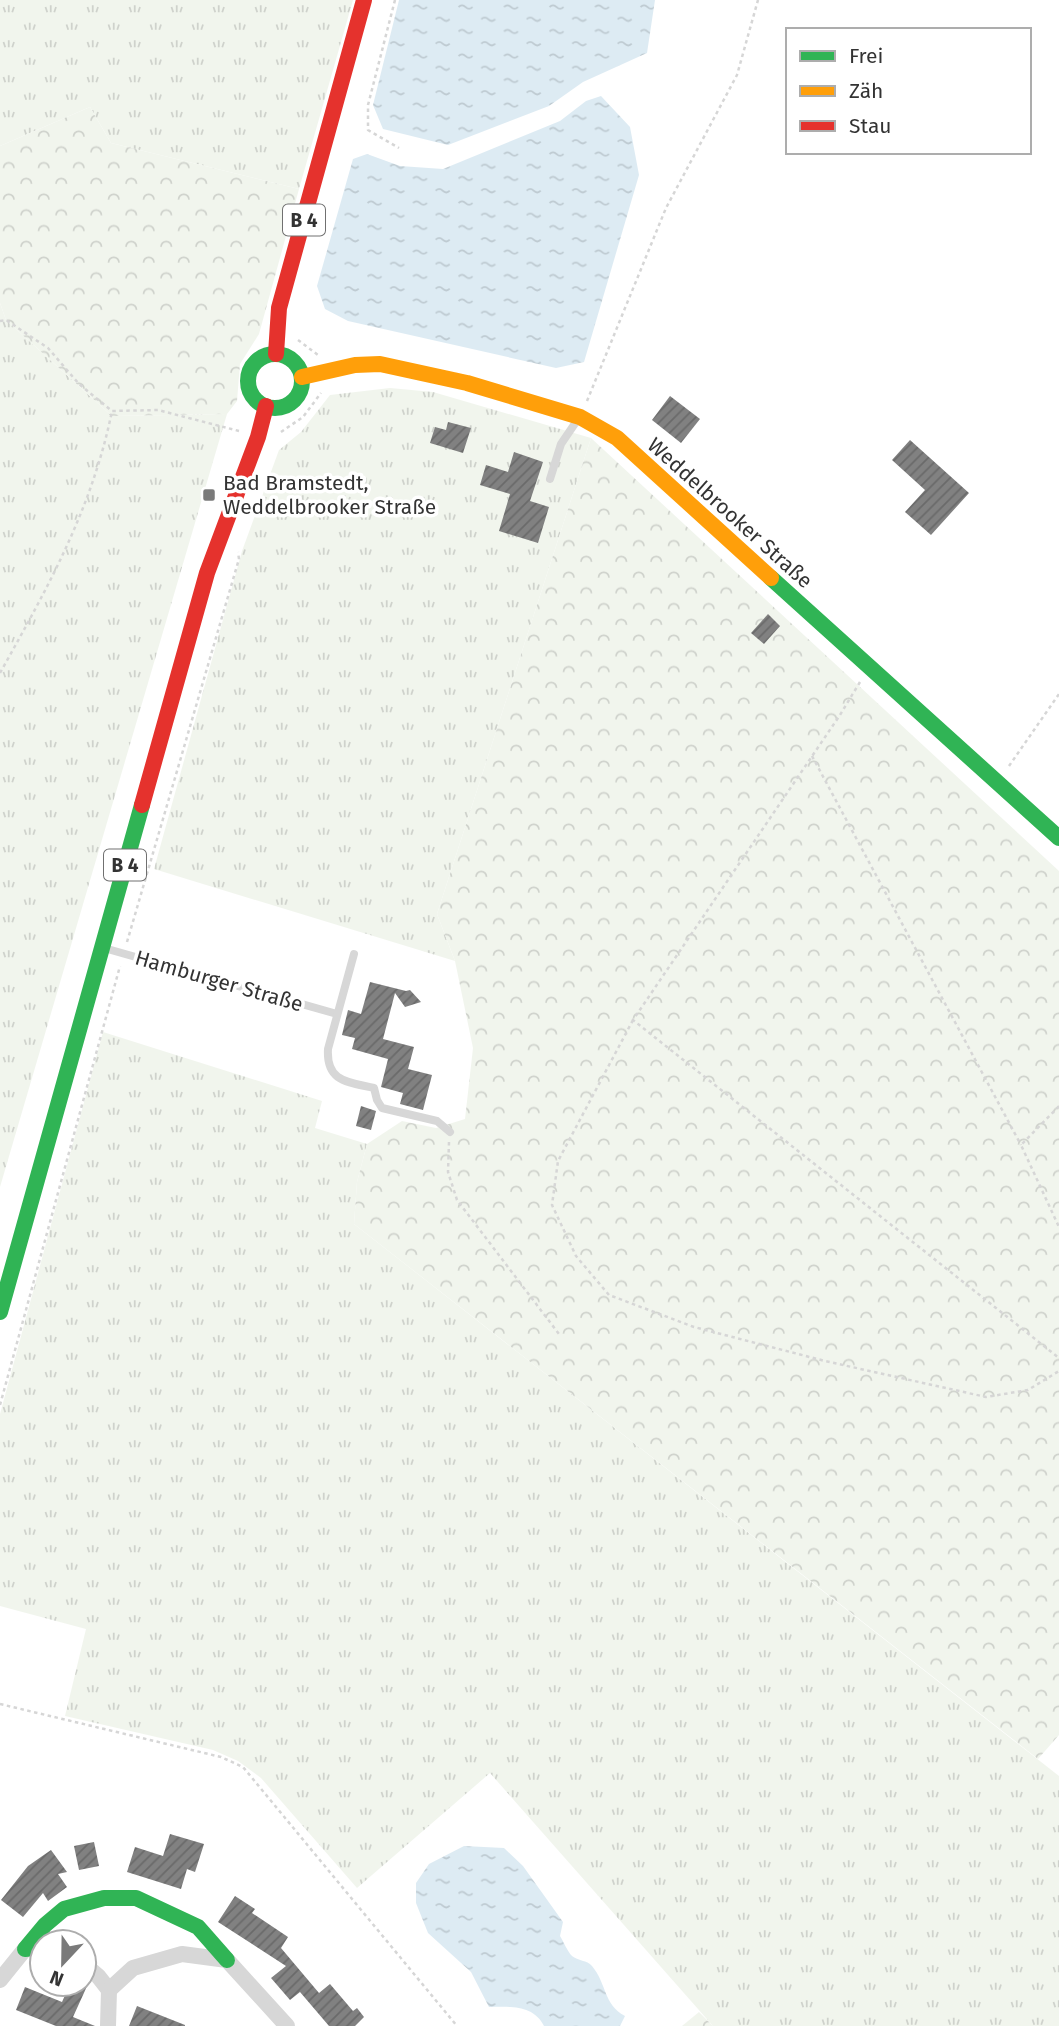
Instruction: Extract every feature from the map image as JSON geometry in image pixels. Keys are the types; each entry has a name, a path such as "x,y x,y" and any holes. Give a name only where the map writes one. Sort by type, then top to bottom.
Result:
{"main road":[{"name":"B 4","path":"276,354 279,308 364,0"},
{"path":"276,354 291,359 302,377 300,389 290,403 283,406 266,406 253,396 249,388 250,371 260,358 276,354"},
{"name":"Weddelbrooker Straße","path":"302,377 325,371 380,364 467,383 580,417 617,438 1059,838"},
{"name":"B 4","path":"0,1312 207,573 266,406"},
{"path":"25,1949 45,1925 64,1909 104,1898 135,1898 198,1927 227,1960"}],"street":[{"path":"0,1980 25,1949"},
{"path":"109,1990 133,1968 182,1954 227,1960 287,2026"},
{"path":"98,1976 109,1990 108,2026"}],"lane":[{"path":"550,479 561,444 580,417"},
{"name":"Hamburger Straße","path":"102,947 337,1014"},
{"path":"354,954 328,1049 327,1062 332,1073 342,1080 374,1088 382,1108 437,1121 450,1132"}],"path":[{"path":"395,0 368,105 368,130 399,148"},
{"path":"580,417 666,208 737,75 758,0"},
{"path":"0,321 6,320 48,348 79,384 113,411 158,410 257,437"},
{"path":"277,437 303,417 326,386 325,371 317,354 296,338"},
{"path":"0,673 51,581 83,511 106,442 113,411"},
{"path":"0,1405 124,954 239,559 237,545"},
{"path":"868,667 840,715 633,1020 558,1161 552,1205 576,1255 609,1294 694,1327 825,1361 986,1397 1028,1390 1059,1371"},
{"path":"997,783 1059,694"},
{"path":"812,756 1021,1145 1059,1227"},
{"path":"633,1020 1059,1358"},
{"path":"1021,1145 1059,1106"},
{"path":"450,1132 447,1172 457,1200 559,1334"},
{"path":"0,1704 221,1757 243,1767 457,2026"}],"green space":[{"path":"0,0 353,0 299,189 111,143 90,107 0,146"},
{"path":"90,107 111,143 299,189 259,334 240,364 237,401 227,414 112,416 6,320 0,303 0,146"},
{"path":"0,303 6,320 112,416 227,414 0,1187"},
{"path":"390,388 433,392 591,438 437,914 455,961 154,869 242,551 279,450 301,432 330,395"},
{"path":"591,438 1059,871 1059,1735 1038,1759 354,1224 357,1182 367,1144 402,1121 436,1128 465,1119 473,1048 455,961 437,914"},
{"path":"103,1032 322,1101 315,1128 367,1144 357,1182 354,1224 1059,1776 1059,2026 713,2026 490,1773 357,1888 261,1778 238,1761 213,1750 65,1716 86,1629 0,1606 0,1414"},
{"path":"699,2012 713,2026 682,2026"}],"water":[{"path":"399,0 655,0 647,53 583,82 549,106 448,145 383,129 373,105"},
{"path":"601,96 630,127 639,175 584,362 556,368 348,321 325,309 317,286 353,159 367,154 400,166 443,169 560,121 586,101"},
{"path":"464,1846 504,1848 523,1866 563,1922 560,1936 569,1952 574,1958 592,1966 609,2000 625,2016 620,2026 544,2026 527,2010 489,2007 471,1972 428,1933 416,1903 416,1883 429,1864"}],"building":[{"path":"670,396 700,419 681,443 652,420"},
{"path":"448,422 471,428 463,453 430,443 435,427 446,430"},
{"path":"910,440 969,493 931,535 905,512 925,490 892,460"},
{"path":"514,452 543,462 530,501 549,507 538,543 499,531 510,494 480,485 486,465 508,472"},
{"path":"768,614 780,626 764,644 751,633"},
{"path":"370,982 410,990 421,1002 405,1007 395,993 383,1039 414,1047 408,1069 432,1075 423,1110 400,1104 403,1093 381,1087 388,1059 352,1049 355,1038 342,1035 348,1010 361,1014"},
{"path":"361,1106 376,1111 371,1130 356,1126"},
{"path":"170,1834 204,1844 195,1872 187,1869 181,1889 127,1872 135,1847 163,1856"},
{"path":"94,1842 99,1866 79,1870 74,1846"},
{"path":"51,1850 67,1872 58,1874 67,1887 48,1901 43,1893 23,1917 1,1900 28,1866"},
{"path":"235,1896 255,1909 252,1913 288,1937 281,1948 319,1993 330,1984 353,2011 357,2008 364,2017 355,2026 329,2026 300,1992 290,2000 271,1978 286,1966 218,1922"},
{"path":"25,1987 28,1988 28,1998 52,1998 62,2002 64,1998 82,1998 73,2017 95,2026 56,2026 16,2010"},
{"path":"137,2006 185,2025 185,2026 129,2026"}],"traffic: fast":[{"path":"275,354 294,362 302,381 294,400 275,408 256,400 248,381 256,362 275,354"},
{"path":"771,578 1059,838"},
{"path":"0,1312 142,805"},
{"path":"42,1928 64,1909 104,1898 136,1898 198,1927 227,1960"},
{"path":"28,1945 25,1949 28,1949"}],"traffic: slow":[{"path":"302,377 355,365 380,364 467,383 580,417 617,438 771,578"}],"traffic: jam":[{"path":"276,354 279,308 364,0"},
{"path":"142,805 207,573 258,437 266,406"}],"place":[{"name":"Bad Bramstedt, Weddelbrooker Straße","path":"209,495"}]}
